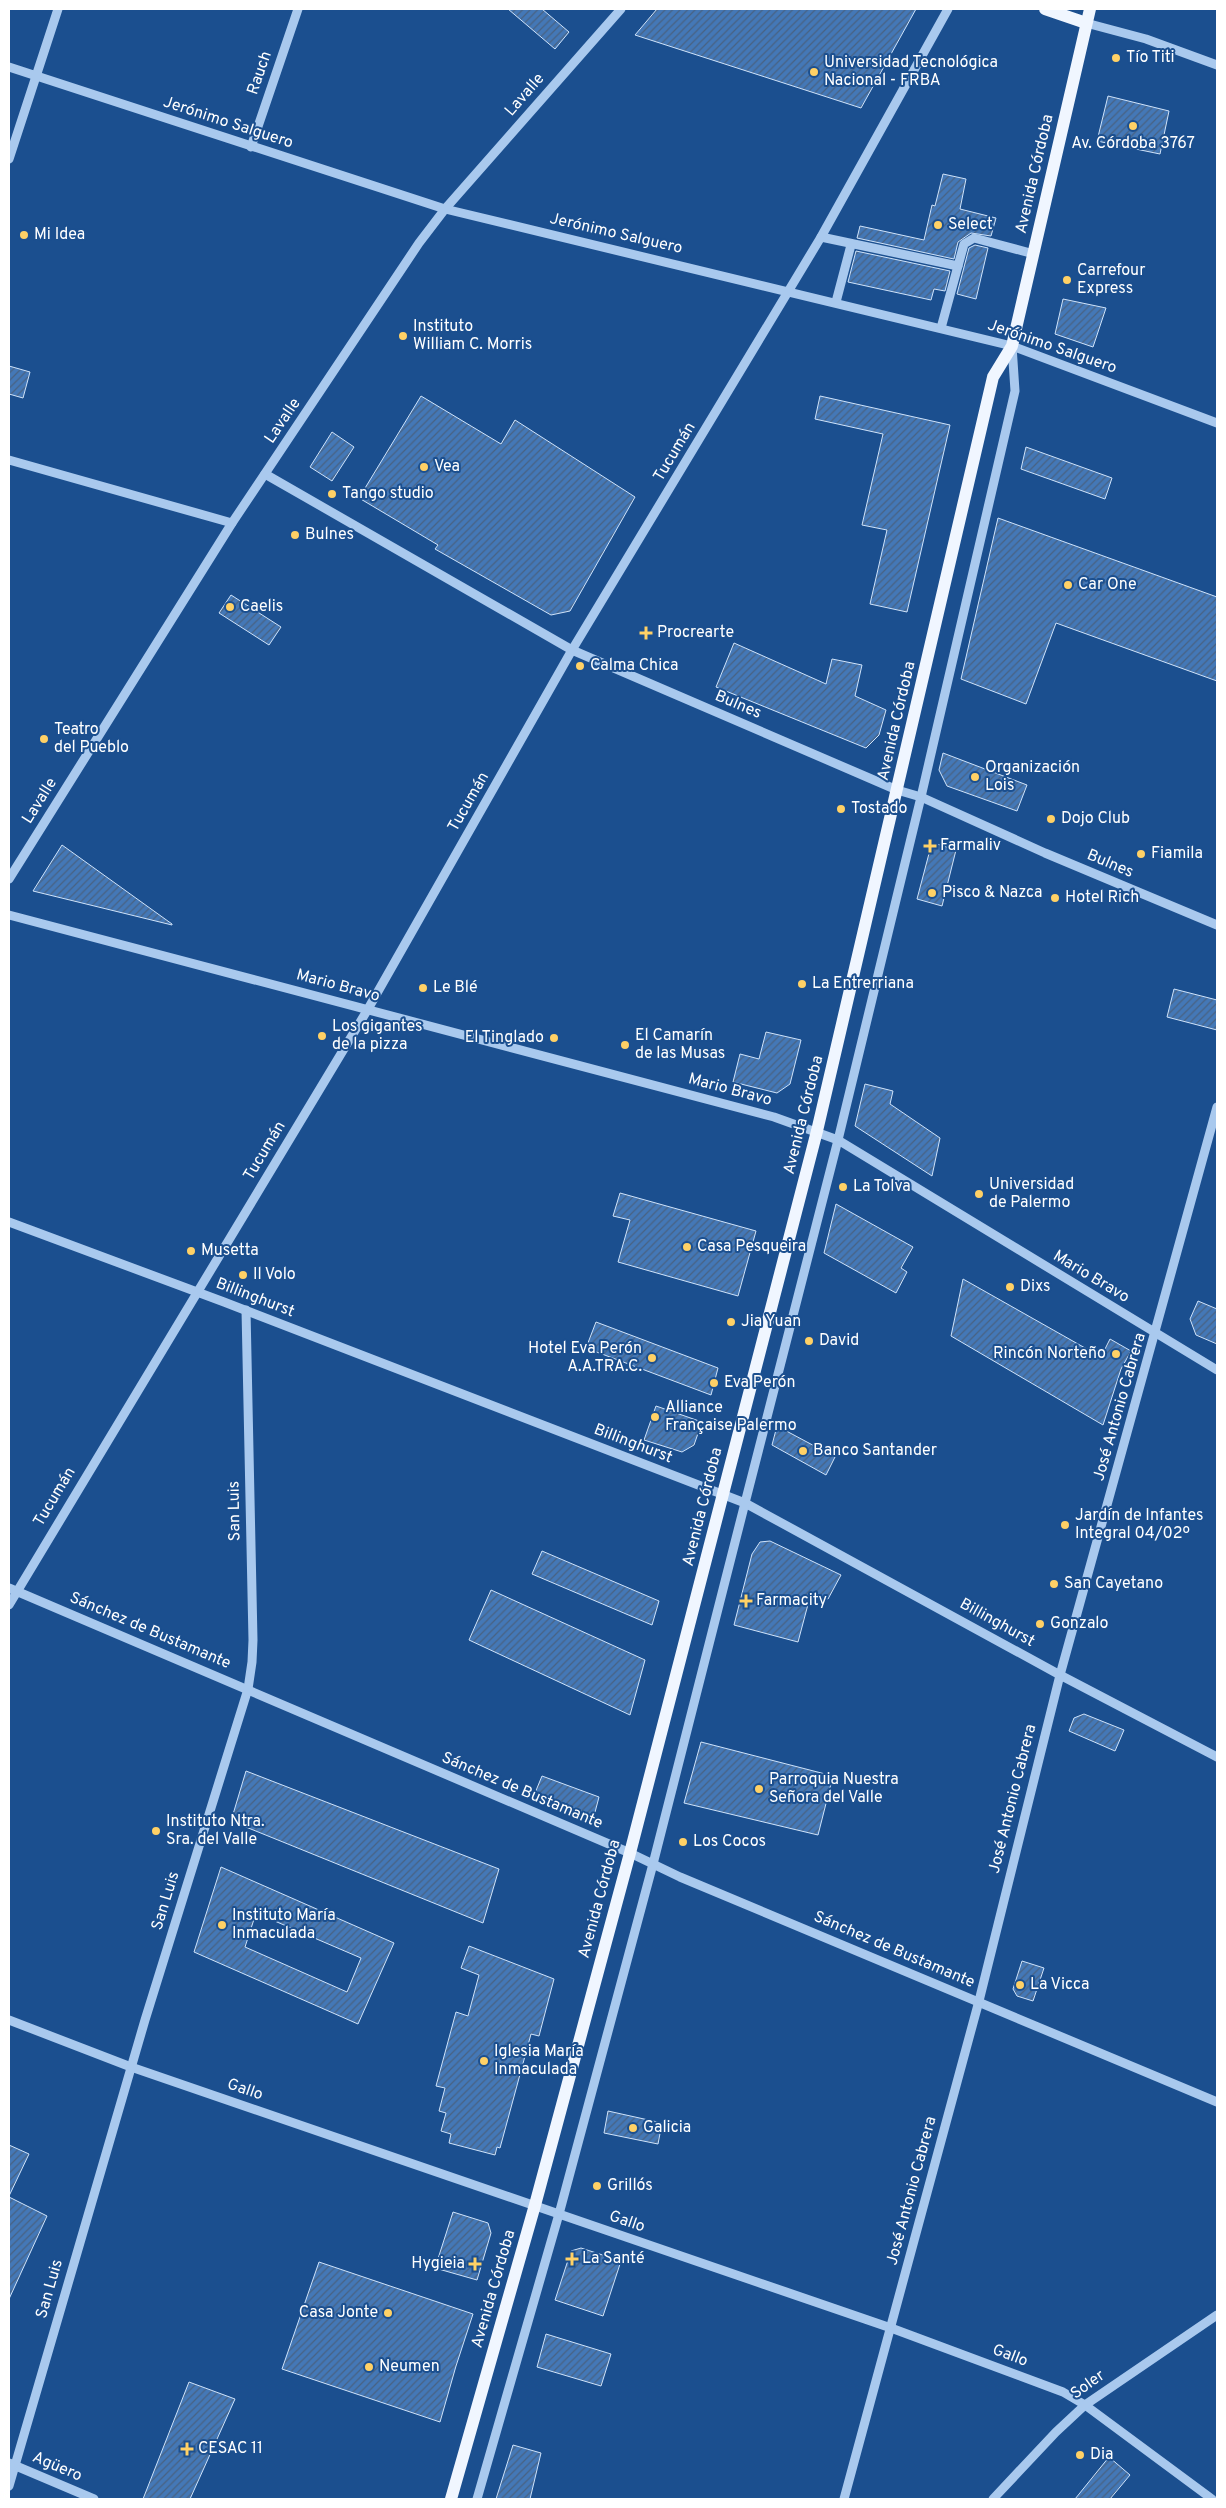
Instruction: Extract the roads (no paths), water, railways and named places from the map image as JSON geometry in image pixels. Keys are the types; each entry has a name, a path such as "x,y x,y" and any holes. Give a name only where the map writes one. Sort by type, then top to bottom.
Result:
{"main road":[{"path":"1045,9 1086,23"},
{"name":"Avenida Córdoba","path":"451,2499 535,2205 630,1853 817,1131 993,377 1012,346 1090,9"}],"street":[{"path":"9,158 58,9"},
{"name":"Rauch","path":"251,147 298,9"},
{"name":"Lavalle","path":"9,879 232,523 444,209 620,9"},
{"name":"Tucumán","path":"9,1605 12,1590 198,1292 368,1009 572,650 821,237 948,9"},
{"path":"1086,23 1146,39 1217,65"},
{"name":"Jerónimo Salguero","path":"9,67 444,209 836,302 1012,346 1217,423"},
{"path":"821,237 851,245 958,266"},
{"path":"941,328 964,244 974,238 1034,254"},
{"path":"836,302 851,245"},
{"name":"Avenida Córdoba","path":"477,2499 559,2214 653,1864 838,1140 921,797 1015,391 1012,346"},
{"path":"9,460 232,523"},
{"name":"Bulnes","path":"265,474 572,650 897,790 921,797 1045,853 1217,924"},
{"name":"Mario Bravo","path":"9,915 774,1117 817,1131 838,1140 1217,1370"},
{"name":"José Antonio Cabrera","path":"844,2499 979,2001 1060,1675 1156,1334 1217,1107"},
{"name":"Billinghurst","path":"9,1222 246,1310 745,1503 1060,1675 1217,1757"},
{"name":"San Luis","path":"9,2486 12,2464 131,2067 248,1688 253,1640 246,1310"},
{"name":"Sánchez de Bustamante","path":"12,1590 248,1688 653,1864 1217,2102"},
{"name":"Gallo","path":"9,2020 131,2067 891,2328 1062,2392 1085,2404 1212,2499"},
{"name":"Soler","path":"993,2499 1085,2404 1217,2315"},
{"name":"Agüero","path":"12,2464 94,2499"}],"place":[{"name":"Tío Titi","path":"1116,58"},
{"name":"Universidad Tecnológica Nacional - FRBA","path":"814,72"},
{"name":"Av. Córdoba 3767","path":"1133,126"},
{"name":"Select","path":"938,225"},
{"name":"Mi Idea","path":"24,235"},
{"name":"Carrefour Express","path":"1067,280"},
{"name":"Instituto William C. Morris","path":"403,336"},
{"name":"Vea","path":"424,467"},
{"name":"Tango studio","path":"332,494"},
{"name":"Bulnes","path":"295,535"},
{"name":"Car One","path":"1068,585"},
{"name":"Caelis","path":"230,607"},
{"name":"Procrearte","path":"646,633"},
{"name":"Calma Chica","path":"580,666"},
{"name":"Teatro del Pueblo","path":"44,739"},
{"name":"Organización Lois","path":"975,777"},
{"name":"Tostado","path":"841,809"},
{"name":"Dojo Club","path":"1051,819"},
{"name":"Farmaliv","path":"930,846"},
{"name":"Fiamila","path":"1141,854"},
{"name":"Pisco & Nazca","path":"932,893"},
{"name":"Hotel Rich","path":"1055,898"},
{"name":"La Entrerriana","path":"802,984"},
{"name":"Le Blé","path":"423,988"},
{"name":"Los gigantes de la pizza","path":"322,1036"},
{"name":"El Tinglado","path":"554,1038"},
{"name":"El Camarín de las Musas","path":"625,1045"},
{"name":"La Tolva","path":"843,1187"},
{"name":"Universidad de Palermo","path":"979,1194"},
{"name":"Casa Pesqueira","path":"687,1247"},
{"name":"Musetta","path":"191,1251"},
{"name":"Il Volo","path":"243,1275"},
{"name":"Dixs","path":"1010,1287"},
{"name":"Jia Yuan","path":"731,1322"},
{"name":"David","path":"809,1341"},
{"name":"Rincón Norteño","path":"1116,1354"},
{"name":"Hotel Eva Perón A.A.TRA.C.","path":"652,1358"},
{"name":"Eva Perón","path":"714,1383"},
{"name":"Alliance Française Palermo","path":"655,1417"},
{"name":"Banco Santander","path":"803,1451"},
{"name":"Jardín de Infantes Integral 04/02º","path":"1065,1525"},
{"name":"San Cayetano","path":"1054,1584"},
{"name":"Farmacity","path":"746,1601"},
{"name":"Gonzalo","path":"1040,1624"},
{"name":"Parroquia Nuestra Señora del Valle","path":"759,1789"},
{"name":"Instituto Ntra. Sra. del Valle","path":"156,1831"},
{"name":"Los Cocos","path":"683,1842"},
{"name":"Instituto María Inmaculada","path":"222,1925"},
{"name":"La Vicca","path":"1020,1985"},
{"name":"Iglesia María Inmaculada","path":"484,2061"},
{"name":"Galicia","path":"633,2128"},
{"name":"Grillo´s","path":"597,2186"},
{"name":"La Santé","path":"572,2259"},
{"name":"Hygieia","path":"475,2264"},
{"name":"Casa Jonte","path":"388,2313"},
{"name":"Neumen","path":"369,2367"},
{"name":"CESAC 11","path":"187,2449"},
{"name":"Dia","path":"1080,2455"}]}
